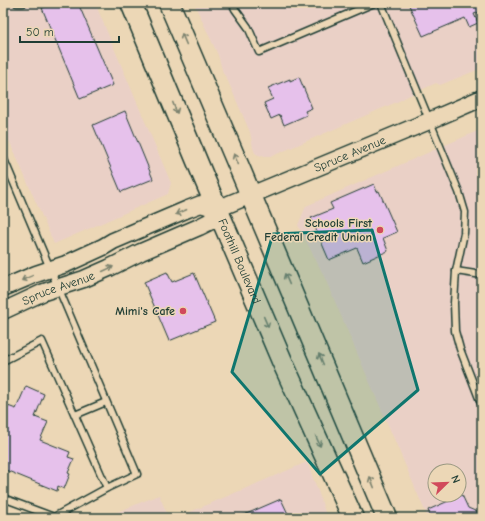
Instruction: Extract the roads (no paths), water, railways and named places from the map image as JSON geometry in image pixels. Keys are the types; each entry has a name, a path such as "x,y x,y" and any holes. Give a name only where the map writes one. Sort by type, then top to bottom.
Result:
{"main road":[{"name":"Foothill Boulevard","path":"131,3 282,361 353,518"},
{"path":"169,3 387,518"}],"street":[{"name":"Spruce Avenue","path":"3,311 58,287 84,279 199,227 210,221 217,209 482,98"},
{"name":"Spruce Avenue","path":"3,288 51,268 66,264 103,248 113,241 201,204 217,209"}],"lane":[{"path":"17,3 24,3"},
{"path":"232,3 234,9 248,27 259,52 374,3"},
{"path":"381,3 459,192 465,212 464,233 456,271 454,303 455,331 460,350 482,406"},
{"path":"3,157 137,474 107,488 54,517 3,498"},
{"path":"456,271 482,275"},
{"path":"3,361 42,341 107,488"},
{"path":"75,415 106,402"}],"place":[{"name":"Schools First Federal Credit Union","path":"380,230"},
{"name":"Mimi's Cafe","path":"183,311"}]}
